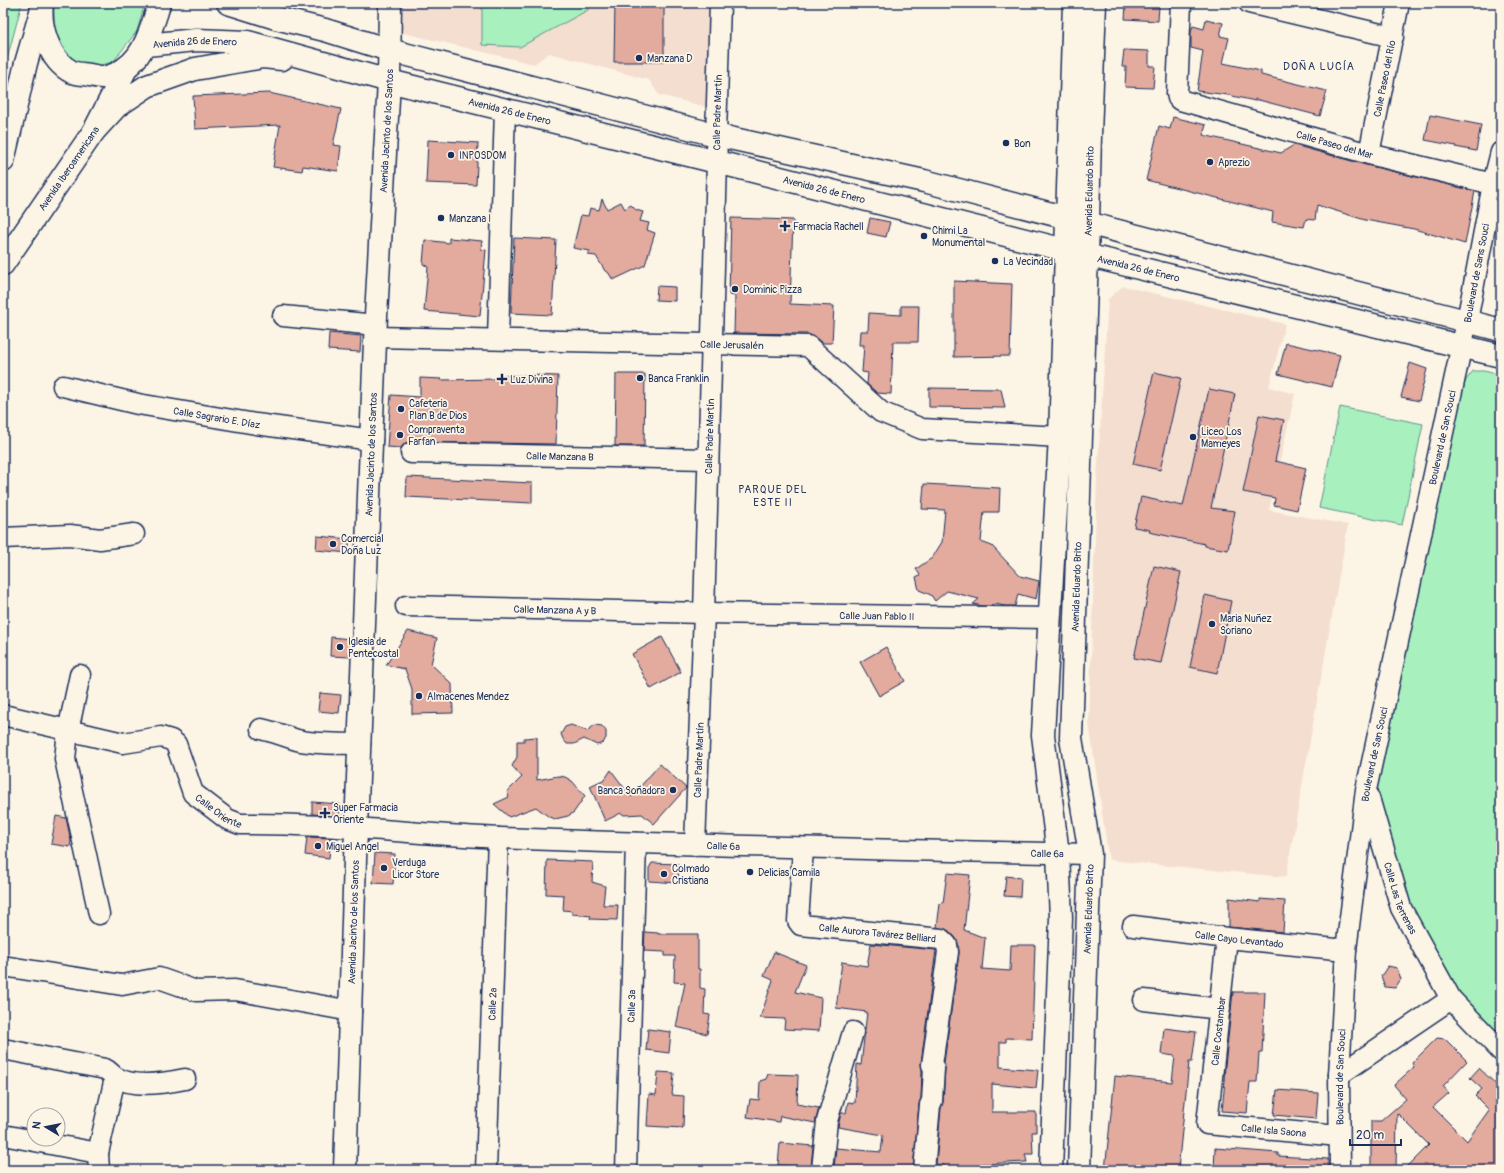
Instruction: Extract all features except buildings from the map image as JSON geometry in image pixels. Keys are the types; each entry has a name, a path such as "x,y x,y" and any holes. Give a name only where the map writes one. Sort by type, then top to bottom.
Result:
{"street":[{"path":"42,7 43,25 47,42 56,59 72,72 107,77 127,67 137,58 146,45 160,3"},
{"path":"228,3 276,18 325,30 389,50 716,136 924,181 1501,330"},
{"path":"264,3 325,30"},
{"name":"Avenida Jacinto de los Santos","path":"346,1170 356,829 375,331 389,81 390,3"},
{"name":"Calle Padre Martín","path":"695,845 712,345 720,3"},
{"path":"1051,1170 1061,918 1058,854 1043,735 1060,437 1074,3"},
{"name":"Avenida Eduardo Brito","path":"1079,1170 1090,854 1071,738 1095,3"},
{"name":"Calle Paseo del Mar","path":"1181,3 1177,93 1180,100 1369,154 1494,184"},
{"path":"1248,3 1393,36"},
{"name":"Calle Paseo del Río","path":"1369,154 1399,3"},
{"path":"3,161 26,63 42,7"},
{"name":"Avenida 26 de Enero","path":"146,45 196,40 248,42 389,81 1065,250 1501,356"},
{"path":"94,131 117,106 147,86 195,69 263,57 334,66"},
{"name":"Avenida Iberoamericana","path":"3,264 94,131 127,67"},
{"path":"498,339 505,109"},
{"name":"Boulevard de Sans Souci","path":"1461,346 1501,152"},
{"name":"Calle Jerusalén","path":"283,316 375,331 498,339 808,346 881,412 922,429 1060,437"},
{"name":"Boulevard de San Souci","path":"1340,1170 1339,1075 1346,950 1366,790 1461,346"},
{"name":"Calle Sagrario E. Díaz","path":"63,386 145,405 256,424 372,440"},
{"name":"Calle Manzana B","path":"411,453 708,459"},
{"path":"3,538 70,535 100,539 134,534"},
{"name":"Calle Manzana A y B","path":"406,606 704,613"},
{"name":"Calle Juan Pablo II","path":"704,613 1049,618"},
{"path":"80,676 68,731 65,759 99,914"},
{"name":"Calle Oriente","path":"3,715 122,743 161,737 171,740 176,744 193,793 227,819 240,824 356,829"},
{"path":"261,729 280,733 297,740 360,744"},
{"name":"Calle Las Terrenas","path":"1366,790 1401,908 1451,999 1501,1051"},
{"name":"Calle 6a","path":"356,829 498,838 803,849 1090,854"},
{"name":"Calle 2a","path":"486,1170 498,838"},
{"name":"Calle 3a","path":"626,1170 636,843"},
{"name":"Calle Aurora Tavárez Belliard","path":"803,849 798,921 801,926 941,939 947,945 948,952 932,1065 934,1068 932,1101 930,1105 924,1170"},
{"name":"Calle Cayo Levantado","path":"1133,926 1227,938 1346,950"},
{"name":"Calle Costambar","path":"1207,1124 1227,938"},
{"path":"3,966 122,985 159,978 196,991 235,990 351,1011"},
{"path":"1339,1075 1451,999"},
{"path":"1144,1000 1220,1010"},
{"path":"822,1170 827,1121 853,1032"},
{"path":"3,1049 105,1069 111,1072 115,1078 125,1082 165,1083 185,1079"},
{"path":"3,1135 99,1161 115,1078"},
{"name":"Calle Isla Saona","path":"1207,1124 1339,1136"}],"shaded area":[{"name":"Manzana D","path":"397,3 709,3 707,107 659,95 649,80 549,53 534,64 395,31"},
{"name":"Maria Nuñez Soriano","path":"1123,286 1285,324 1269,387 1295,394 1269,510 1348,525 1286,877 1109,860 1089,723 1097,479 1108,299"}],"green space":[{"path":"3,3 22,3 3,74"},
{"path":"54,3 145,3 137,31 113,62 97,66 83,65 64,56 54,43"},
{"path":"482,3 588,3 588,10 520,47 482,45"},
{"path":"1473,371 1484,371 1501,375 1501,1036 1474,1010 1452,982 1436,957 1422,930 1399,873 1390,844 1376,785 1462,391 1466,380"},
{"path":"1340,407 1423,424 1402,525 1319,508"}],"place":[{"name":"Manzana D","path":"639,58"},
{"name":"Bon","path":"1006,143"},
{"name":"INPOSDOM","path":"451,155"},
{"name":"Aprezio","path":"1210,162"},
{"name":"Manzana I","path":"441,218"},
{"name":"Farmacia Rachell","path":"785,226"},
{"name":"Chimi La Monumental","path":"924,236"},
{"name":"La Vecindad","path":"995,261"},
{"name":"Dominic Pizza","path":"735,289"},
{"name":"Banca Franklin","path":"640,378"},
{"name":"Luz Divina","path":"502,379"},
{"name":"Cafeteria Plan B de Dios","path":"401,409"},
{"name":"Compraventa Farfan","path":"400,435"},
{"name":"Liceo Los Mameyes","path":"1193,437"},
{"name":"Comercial Doña Luz","path":"333,544"},
{"name":"Maria Nuñez Soriano","path":"1212,624"},
{"name":"Iglesia de Pentecostal","path":"340,647"},
{"name":"Almacenes Mendez","path":"419,696"},
{"name":"Banca Soñadora","path":"673,790"},
{"name":"Super Farmacia Oriente","path":"325,813"},
{"name":"Miguel Angel","path":"318,846"},
{"name":"Verduga Licor Store","path":"384,868"},
{"name":"Delicias Camila","path":"750,872"},
{"name":"Colmado Cristiana","path":"664,874"}],"district":[{"name":"DOÑA LUCÍA","path":"1319,66"},
{"name":"PARQUE DEL ESTE II","path":"773,495"}]}
